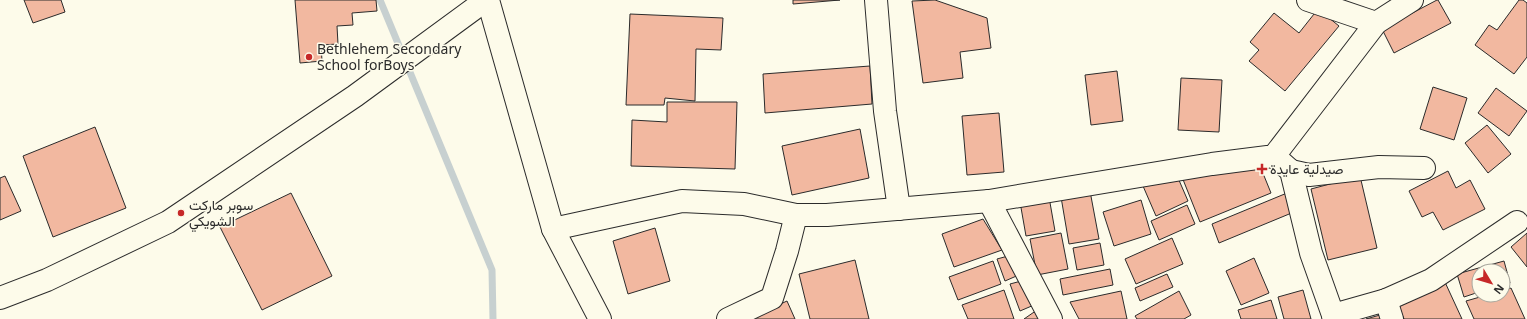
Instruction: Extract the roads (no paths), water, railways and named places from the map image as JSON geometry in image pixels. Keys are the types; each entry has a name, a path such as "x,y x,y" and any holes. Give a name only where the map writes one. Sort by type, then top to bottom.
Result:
{"street":[{"path":"0,298 47,280 168,222 355,96 487,0 553,229 600,319"},
{"path":"876,0 885,111 899,209"},
{"path":"1308,0 1376,23"},
{"path":"553,229 682,201 744,204 796,215 828,215 989,201 1212,164 1274,156 1376,23 1412,0"},
{"path":"1274,156 1291,172 1311,253 1333,317 1389,310 1517,222"},
{"path":"1291,172 1308,175 1379,167 1424,168"},
{"path":"989,201 1051,319"},
{"path":"728,319 772,298 787,251 796,215"}],"waterway":[{"path":"380,0 492,270 493,319"}],"place":[{"name":"Bethlehem Secondary School forBoys","path":"309,57"},
{"name":"صيدلية عايدة","path":"1262,169"},
{"name":"سوبر ماركت الشويكي","path":"181,213"}]}
